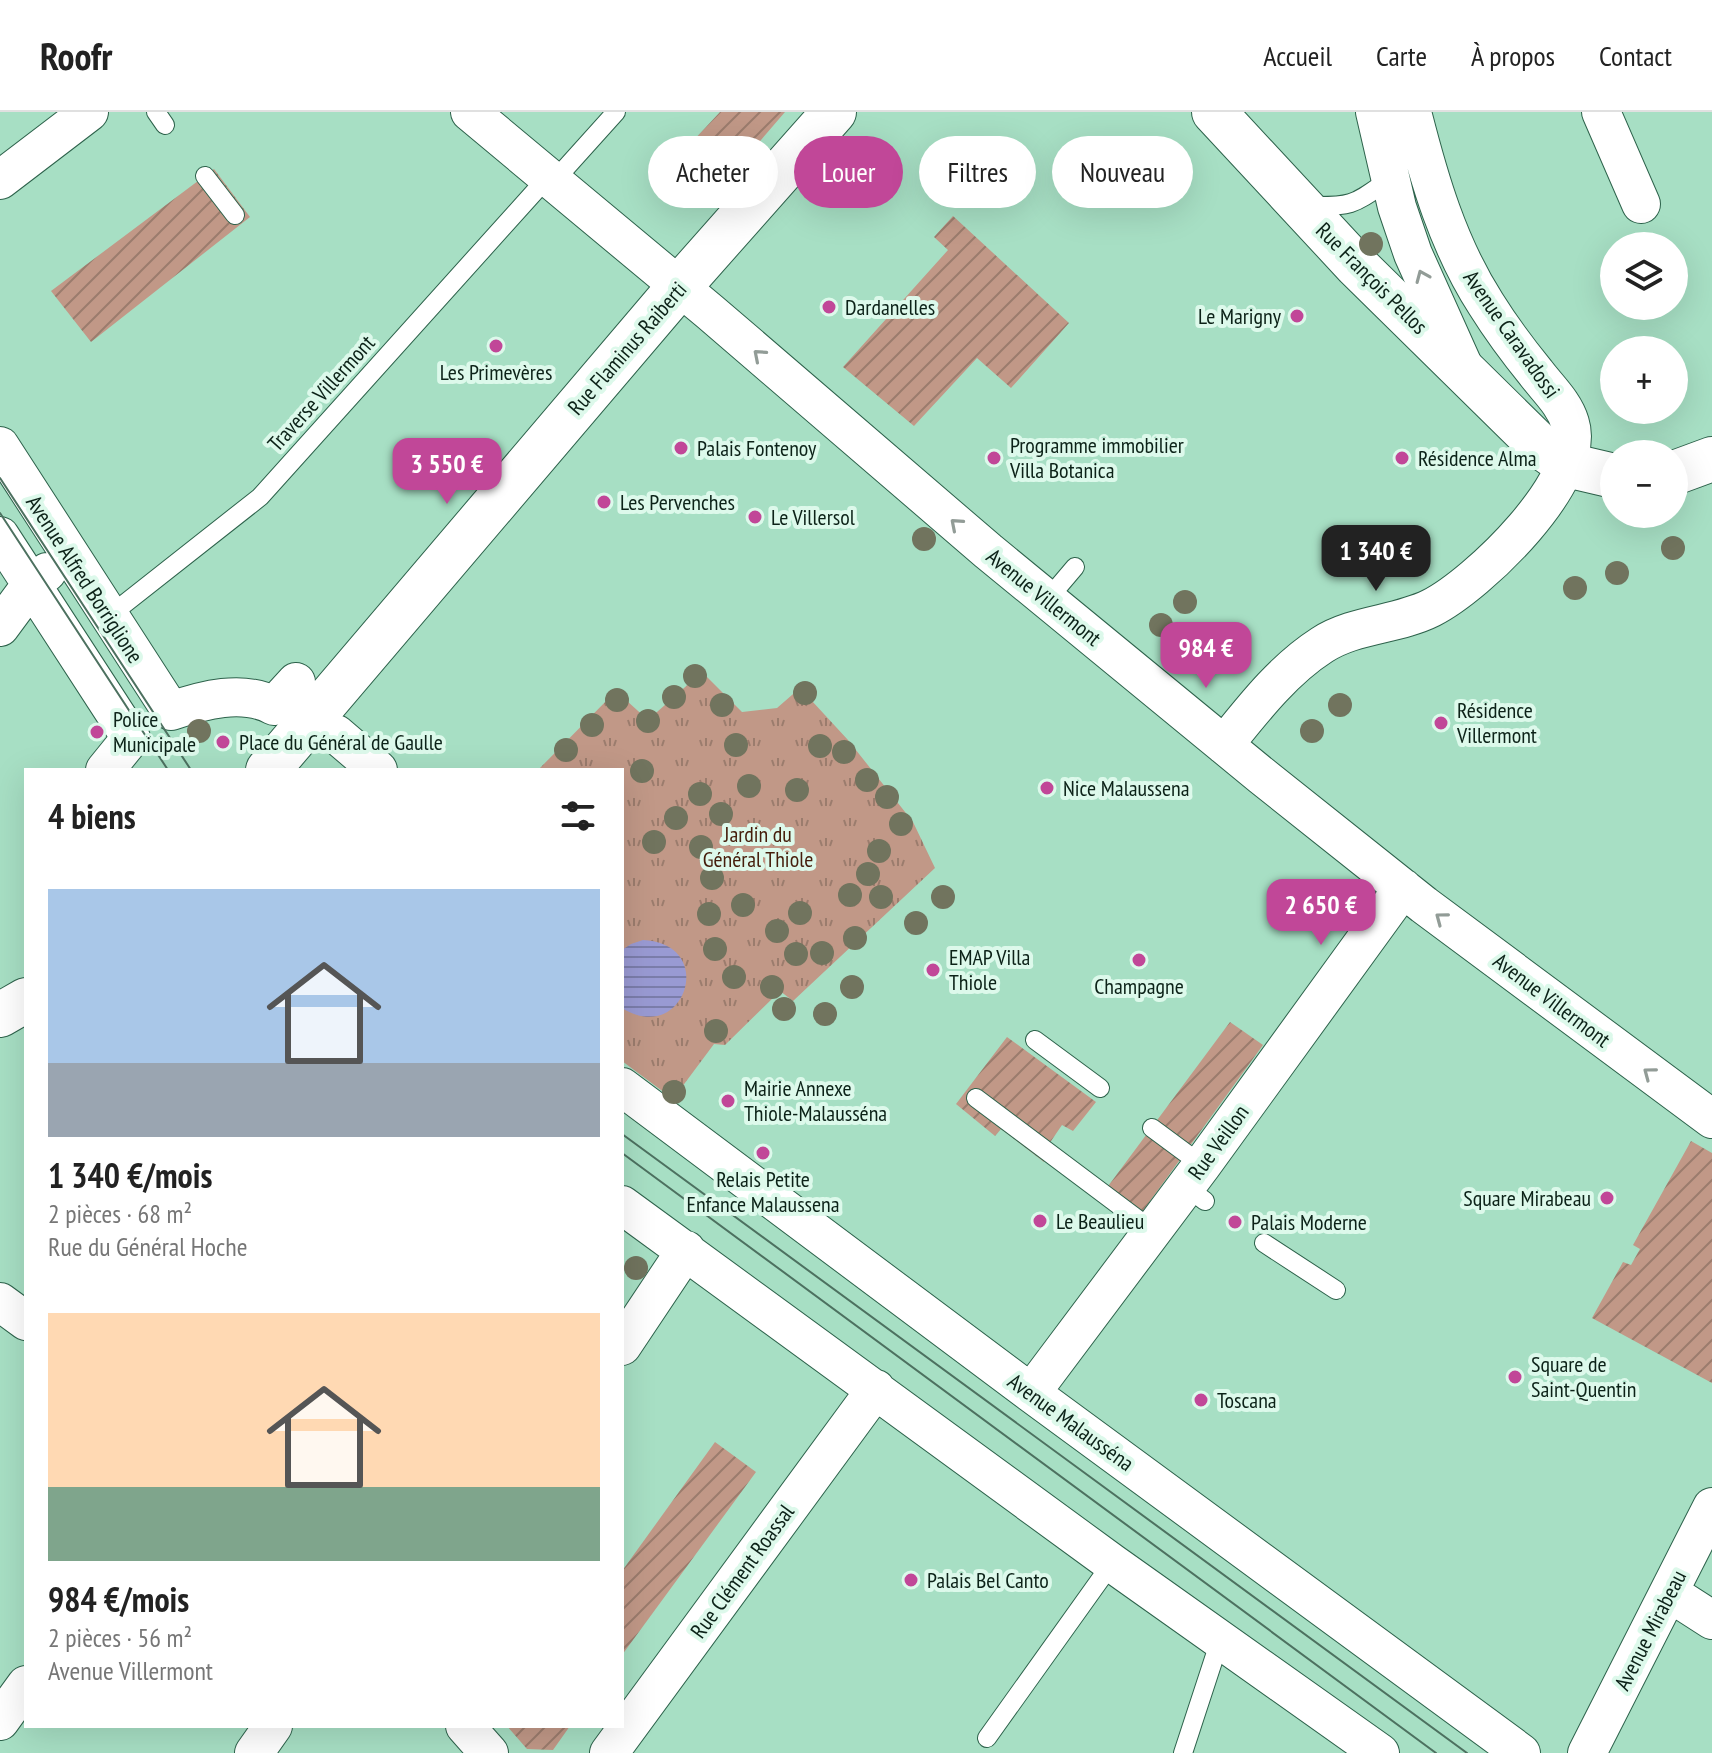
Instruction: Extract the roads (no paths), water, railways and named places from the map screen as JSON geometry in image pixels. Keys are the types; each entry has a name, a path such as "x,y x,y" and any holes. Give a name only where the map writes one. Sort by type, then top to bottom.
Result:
{"main road":[{"name":"Rue Flaminus Raiberti","path":"270,768 316,709 679,287 834,112"},
{"name":"Rue François Pellos","path":"1214,112 1356,265 1540,446 1567,465"},
{"path":"1688,468 1712,459"},
{"path":"1567,465 1600,473"},
{"path":"0,1015 24,1001"}],"street":[{"path":"0,180 89,112"},
{"name":"Avenue Villermont","path":"470,112 1047,600 1224,745 1403,888 1712,1119"},
{"path":"1375,112 1390,179 1413,254 1467,373"},
{"name":"Avenue Caravadossi","path":"1412,112 1434,194 1448,233 1466,269 1486,305 1557,398 1571,425 1567,465"},
{"path":"1601,112 1641,204"},
{"name":"Avenue Alfred Borriglione","path":"0,446 171,711 228,697 261,699 274,706 316,709"},
{"path":"1224,745 1298,661 1326,642 1429,609 1466,587 1499,558 1543,504 1567,465"},
{"path":"0,536 131,738 107,768"},
{"path":"0,627 31,585 70,555"},
{"path":"316,709 376,768"},
{"name":"Rue Veillon","path":"1031,1393 1152,1230 1197,1184 1290,1043 1403,888"},
{"name":"Avenue Malausséna","path":"624,1088 1031,1393 1521,1753"},
{"path":"624,1206 1112,1563 1380,1753"},
{"path":"624,1343 686,1250"},
{"path":"0,1302 24,1320"},
{"name":"Rue Clément Roassal","path":"609,1753 876,1389"},
{"name":"Avenue Mirabeau","path":"1587,1753 1712,1507"},
{"path":"1670,1593 1712,1620"},
{"path":"0,1721 24,1688"},
{"path":"467,1728 489,1753"}],"lane":[{"name":"Traverse Villermont","path":"109,616 260,497 616,112"},
{"path":"205,176 235,215"},
{"path":"1302,206 1343,207 1354,204 1390,179"},
{"path":"1047,600 1075,567"},
{"path":"316,709 363,747 383,768"},
{"path":"1035,1040 1100,1088"},
{"path":"976,1098 1152,1230"},
{"path":"1152,1128 1197,1184"},
{"path":"1264,1243 1336,1290"},
{"path":"987,1738 1112,1563"},
{"path":"1183,1753 1220,1640"}],"water":[{"path":"643,940 666,946 680,958 686,974 684,990 676,1005 662,1014 644,1016 624,1009 624,949"}],"tram line":[{"path":"0,478 190,768"},
{"path":"0,513 167,768"},
{"path":"624,1135 1467,1753"},
{"path":"624,1154 1436,1753"}],"place":[{"name":"Dardanelles","path":"829,307"},
{"name":"Le Marigny","path":"1297,316"},
{"name":"Les Primevères","path":"496,346"},
{"name":"Palais Fontenoy","path":"681,448"},
{"name":"Programme immobilier Villa Botanica","path":"994,458"},
{"name":"Résidence Alma","path":"1402,458"},
{"name":"Les Pervenches","path":"604,502"},
{"name":"Le Villersol","path":"755,517"},
{"name":"Résidence Villermont","path":"1441,723"},
{"name":"Police Municipale","path":"97,732"},
{"name":"Place du Général de Gaulle","path":"223,742"},
{"name":"Nice Malaussena","path":"1047,788"},
{"name":"Champagne","path":"1139,960"},
{"name":"EMAP Villa Thiole","path":"933,970"},
{"name":"Mairie Annexe Thiole-Malausséna","path":"728,1101"},
{"name":"Relais Petite Enfance Malaussena","path":"763,1153"},
{"name":"Square Mirabeau","path":"1607,1198"},
{"name":"Le Beaulieu","path":"1040,1221"},
{"name":"Palais Moderne","path":"1235,1222"},
{"name":"Square de Saint-Quentin","path":"1515,1377"},
{"name":"Toscana","path":"1201,1400"},
{"name":"Palais Bel Canto","path":"911,1580"}],"park label":[{"name":"Jardin du Général Thiole","path":"758,846"}]}
